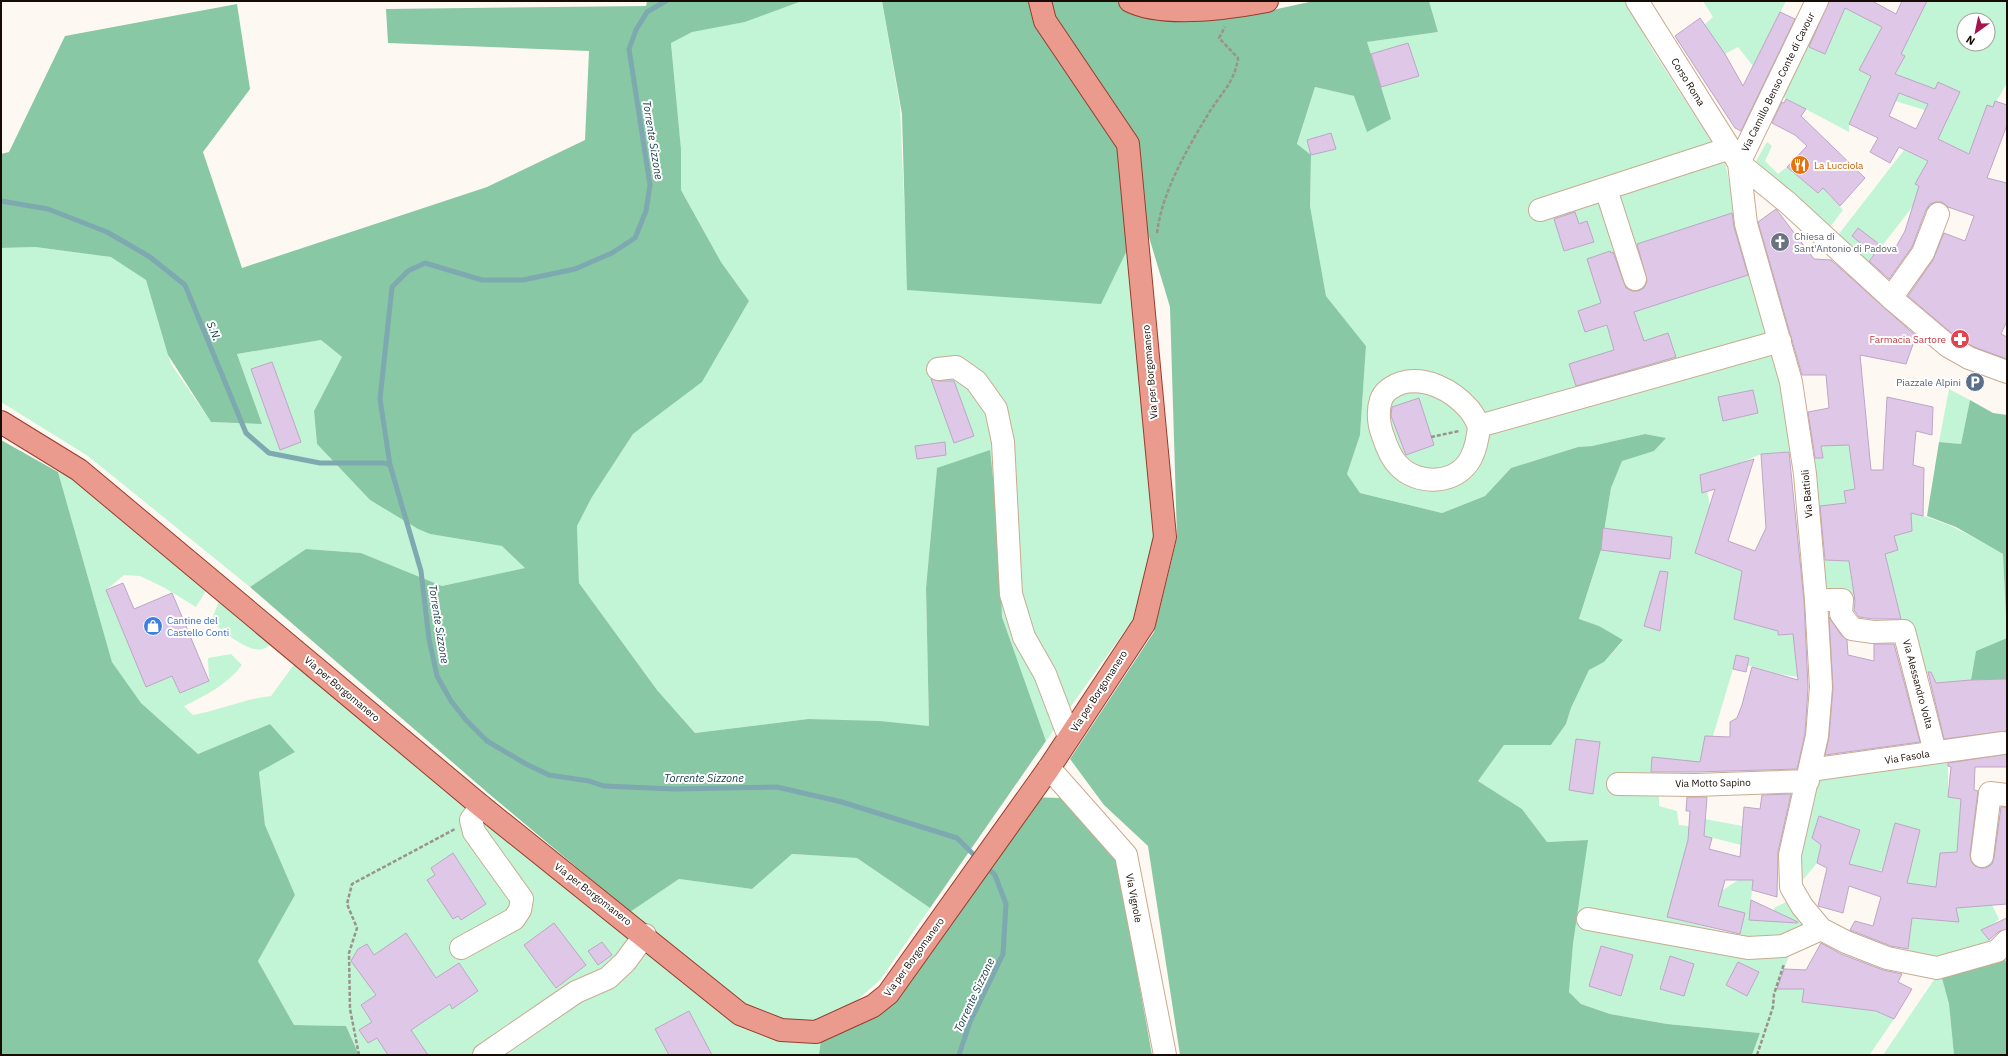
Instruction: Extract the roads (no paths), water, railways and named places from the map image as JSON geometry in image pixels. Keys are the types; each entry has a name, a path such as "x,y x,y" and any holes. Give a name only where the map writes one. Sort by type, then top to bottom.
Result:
{"main road":[{"name":"Via per Borgomanero","path":"1,422 79,470 476,813 645,935 740,1014 781,1030 816,1032 873,1006 888,994 1049,768 1144,624 1166,537 1128,144 1045,21 1040,1"},
{"path":"1130,1 1137,5 1158,9 1210,9 1267,1"}],"street":[{"name":"Corso Roma","path":"1637,1 1735,156"},
{"name":"Via Camillo Benso Conte di Cavour","path":"1735,156 1817,1"},
{"path":"1540,210 1606,189 1735,156 1891,298 1948,346 1969,358 2007,372"},
{"name":"Via Battioli","path":"1735,156 1746,224 1792,382 1805,474 1816,600 1821,687 1817,736 1790,854 1791,887 1802,906 1821,929"},
{"path":"1606,189 1635,279"},
{"path":"1891,298 1923,253 1938,214"},
{"path":"1479,426 1780,341"},
{"path":"938,369 956,367 961,370 976,381 996,409 1003,442 1011,594 1024,637 1045,674 1069,738"},
{"path":"1411,380 1431,384 1452,393 1469,408 1479,426 1478,441 1470,460 1456,474 1437,481 1415,477 1398,465 1386,444 1379,423 1381,400 1392,386 1411,380"},
{"name":"Via Alessandro Volta","path":"1816,600 1842,600 1841,614 1852,629 1873,632 1904,631 1935,752"},
{"name":"Via Fasola","path":"1809,776 1935,752 2003,743"},
{"name":"Via Vignole","path":"1049,768 1126,856 1165,1055"},
{"name":"Via Motto Sapino","path":"1618,784 1696,785 1809,776"},
{"path":"1982,856 1990,793 2007,795"},
{"path":"461,948 514,919 520,910 522,899 474,832 476,813"},
{"path":"1588,919 1748,948 1783,946 1821,929 1846,942 1887,958 1937,968 1996,951 2007,941"},
{"path":"484,1055 576,992 608,978 625,962 645,935"}],"waterway":[{"name":"Torrente Sizzone","path":"666,1 647,12 636,30 629,49 650,185 646,211 635,238 612,253 575,269 523,280 482,280 425,263 408,271 392,287 380,399 390,465 421,571 429,639 437,676 451,701 466,720 487,741 526,764 549,775 589,781 604,786 674,789 777,787 842,802 957,838 978,859"},
{"name":"S.N.","path":"1,201 48,209 107,232 150,257 185,285 246,433 269,453 320,463 384,463 390,465"},
{"name":"Torrente Sizzone","path":"959,1055 970,1022 1003,954 1006,904 995,875 985,866"}],"place":[{"name":"La Lucciola","path":"1800,165"},
{"name":"Chiesa di Sant'Antonio di Padova","path":"1780,242"},
{"name":"Farmacia Sartore","path":"1960,339"},
{"name":"Piazzale Alpini","path":"1975,382"},
{"name":"Cantine del Castello Conti","path":"153,626"}]}
